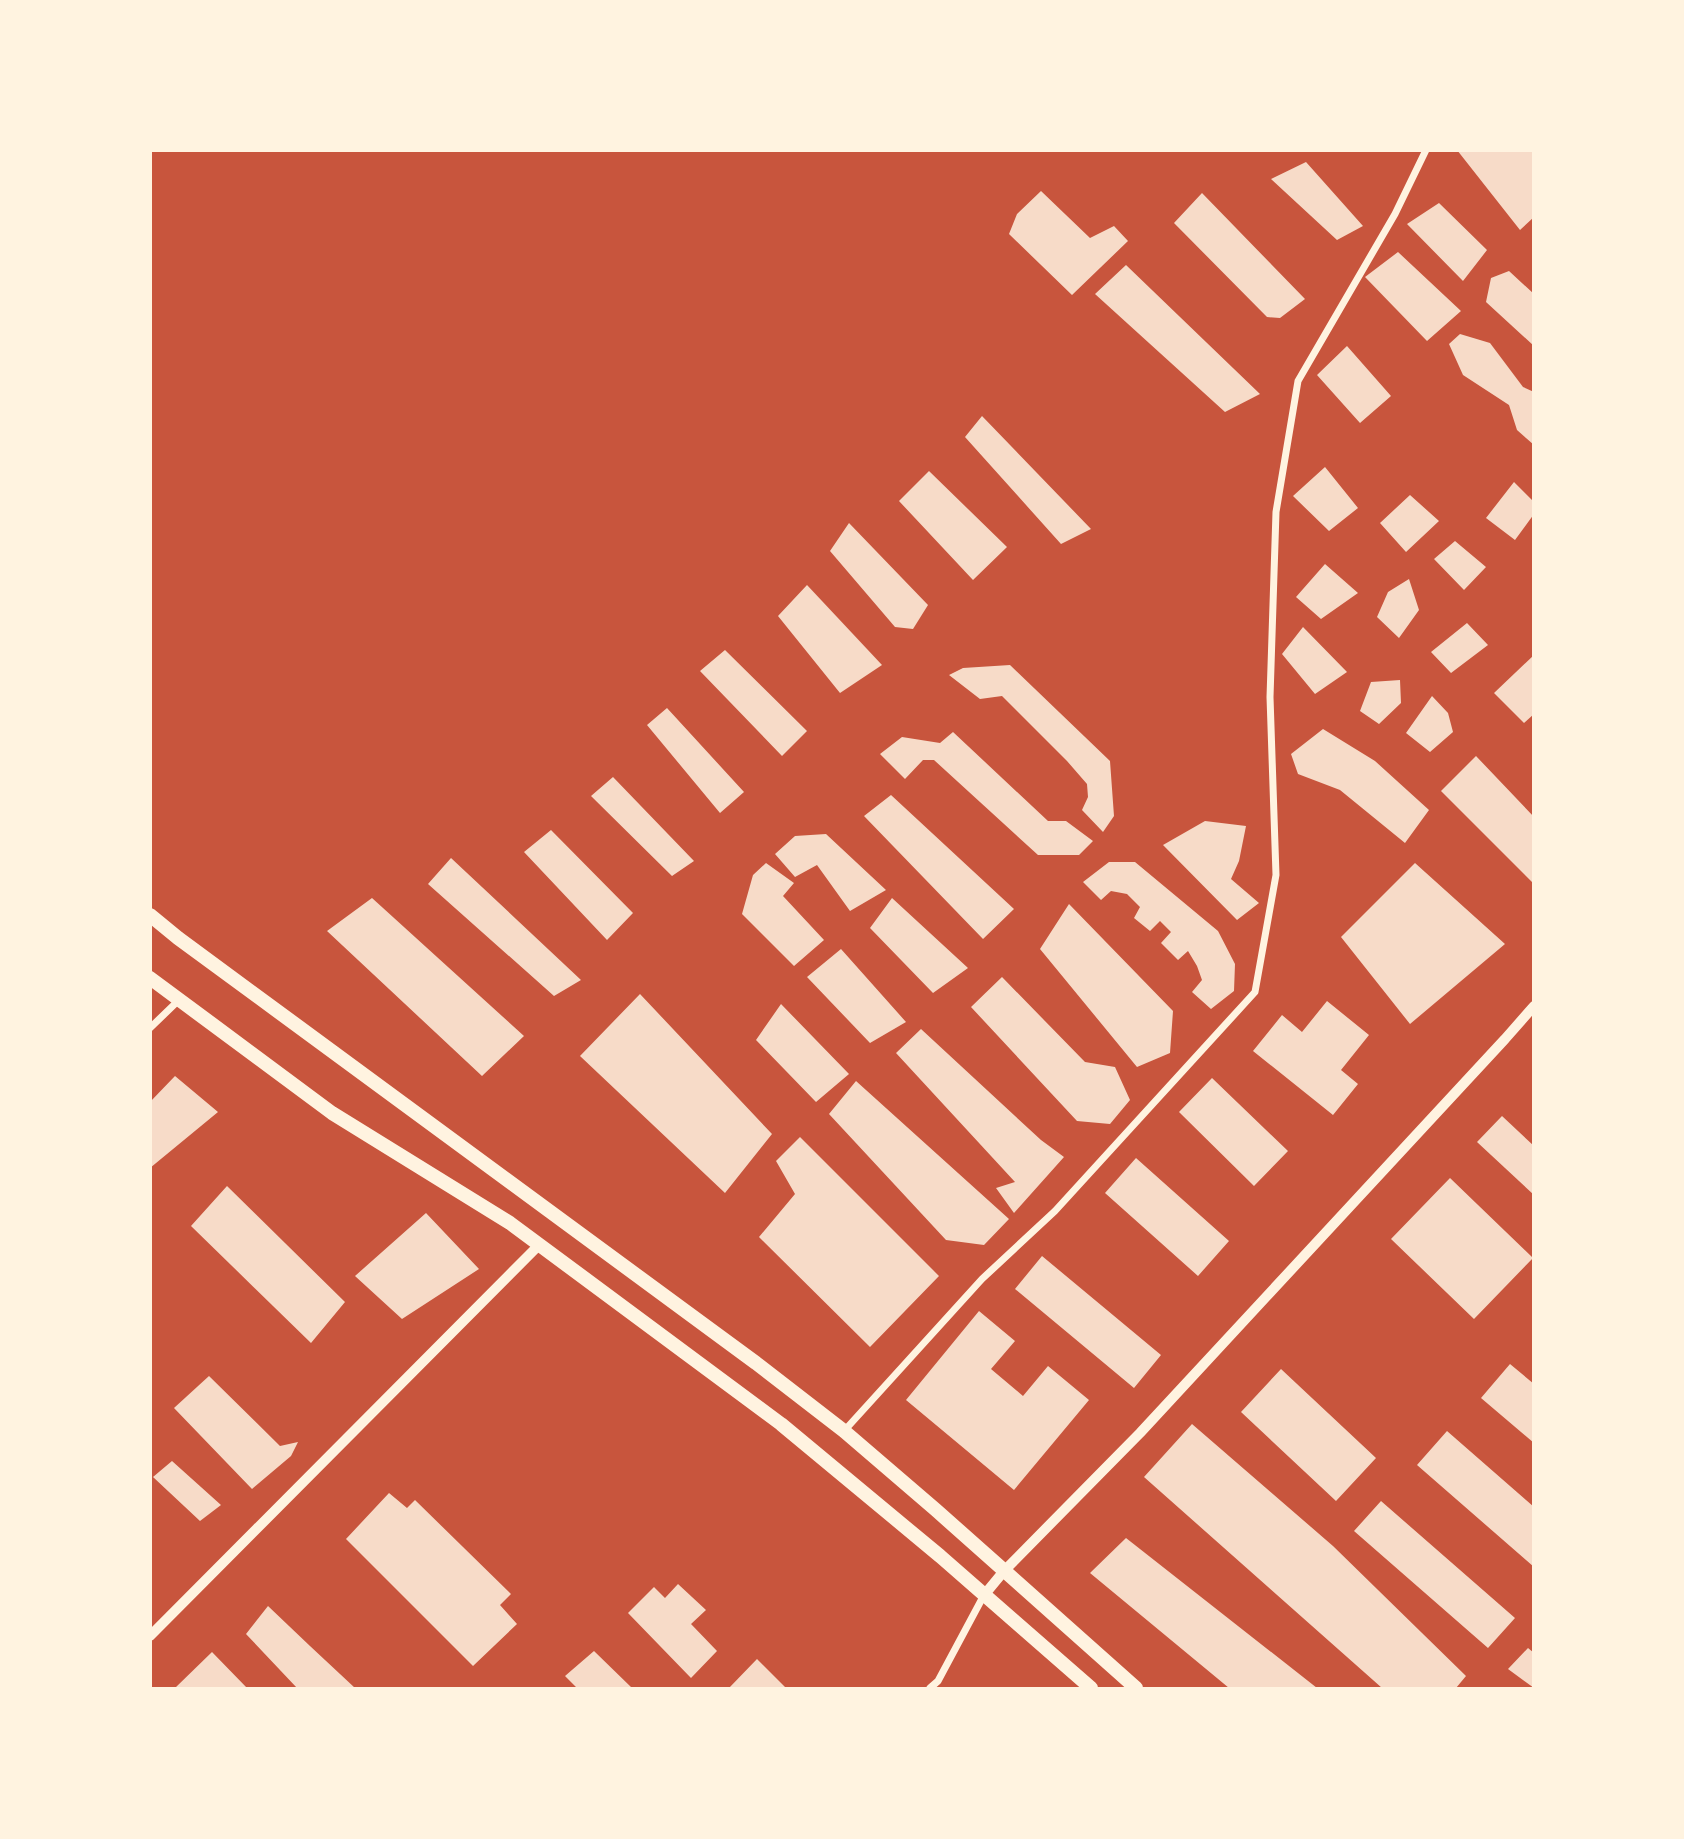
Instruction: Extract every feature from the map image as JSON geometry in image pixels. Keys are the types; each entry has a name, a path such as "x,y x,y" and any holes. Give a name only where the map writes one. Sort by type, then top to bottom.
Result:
{"main road":[{"path":"150,917 844,1431 1136,1689"},
{"path":"150,976 332,1113 510,1223 780,1424 985,1594 1091,1689"}],"street":[{"path":"844,1431 982,1279 1055,1211 1255,992 1276,875 1270,697 1276,512 1298,382 1395,214 1426,150"},
{"path":"150,1028 180,999"},
{"path":"930,1689 938,1681 985,1594 1004,1571 1140,1433 1534,1006"},
{"path":"150,1636 539,1245"},
{"path":"938,1681 946,1689"}],"building":[{"path":"1457,150 1534,150 1534,217 1520,230"},
{"path":"1306,162 1363,226 1337,240 1271,179"},
{"path":"1041,191 1090,238 1114,226 1128,241 1072,295 1009,234 1017,214"},
{"path":"1202,193 1305,299 1280,318 1267,317 1174,223"},
{"path":"1439,203 1487,250 1463,281 1407,224"},
{"path":"1398,252 1461,311 1427,341 1365,277"},
{"path":"1126,265 1260,394 1225,412 1095,294"},
{"path":"1509,271 1534,294 1534,346 1486,302 1491,278"},
{"path":"1460,334 1490,343 1523,387 1534,392 1534,445 1517,430 1509,405 1463,375 1449,344"},
{"path":"1347,346 1391,396 1360,423 1317,375"},
{"path":"982,416 1091,529 1061,544 965,437"},
{"path":"1325,467 1358,508 1329,531 1293,496"},
{"path":"929,471 1007,547 973,580 899,501"},
{"path":"1514,482 1534,502 1534,514 1515,540 1486,518"},
{"path":"1410,495 1439,521 1406,552 1380,523"},
{"path":"849,523 928,605 913,629 895,627 830,551"},
{"path":"1455,541 1486,567 1464,590 1434,559"},
{"path":"1325,564 1358,593 1321,619 1296,597"},
{"path":"1409,579 1419,610 1399,638 1377,617 1388,592"},
{"path":"807,585 882,665 840,693 778,616"},
{"path":"1467,623 1488,645 1451,673 1431,652"},
{"path":"1303,627 1347,672 1315,694 1282,654"},
{"path":"725,650 807,731 782,756 700,671"},
{"path":"1534,655 1534,714 1524,723 1494,693"},
{"path":"1010,665 1110,761 1114,816 1103,832 1082,810 1088,797 1087,784 1067,761 1002,696 980,699 949,675 963,668"},
{"path":"1400,680 1401,703 1379,724 1360,711 1371,682"},
{"path":"1432,696 1448,713 1453,732 1430,752 1406,733"},
{"path":"667,708 744,792 720,813 647,725"},
{"path":"1323,729 1375,761 1429,810 1405,843 1340,790 1298,774 1291,754"},
{"path":"953,732 1048,821 1066,821 1093,841 1079,855 1038,855 934,760 923,760 905,779 880,754 902,737 940,743"},
{"path":"1476,756 1534,817 1534,884 1441,791"},
{"path":"613,777 694,861 672,876 591,796"},
{"path":"891,795 1014,909 983,939 864,816"},
{"path":"1205,821 1246,826 1239,861 1231,879 1259,903 1237,920 1163,845"},
{"path":"551,830 633,913 607,940 524,852"},
{"path":"826,834 886,890 850,911 817,865 795,877 775,854 795,836"},
{"path":"451,858 581,980 554,996 428,884"},
{"path":"1109,862 1135,862 1218,931 1235,964 1234,991 1211,1009 1192,992 1202,980 1188,951 1178,960 1161,943 1171,932 1160,921 1150,931 1134,918 1140,907 1127,894 1111,891 1101,900 1083,882"},
{"path":"766,863 794,883 783,896 824,940 794,966 742,914 753,875"},
{"path":"1415,863 1505,944 1410,1024 1341,937"},
{"path":"372,898 524,1036 482,1076 327,931"},
{"path":"892,898 968,968 933,993 870,928"},
{"path":"1069,904 1173,1011 1170,1053 1137,1067 1040,949"},
{"path":"841,949 906,1022 870,1043 807,977"},
{"path":"1002,977 1085,1062 1115,1067 1130,1100 1110,1124 1077,1121 971,1007"},
{"path":"640,994 772,1134 725,1193 580,1056"},
{"path":"1327,1001 1369,1035 1341,1070 1358,1084 1333,1115 1253,1051 1282,1015 1302,1032"},
{"path":"781,1004 849,1074 816,1102 756,1040"},
{"path":"921,1029 1041,1140 1064,1157 1014,1213 996,1188 1015,1182 896,1053"},
{"path":"175,1076 218,1112 150,1168 150,1102"},
{"path":"1212,1078 1288,1151 1254,1186 1179,1112"},
{"path":"856,1081 1009,1219 984,1245 946,1240 829,1114"},
{"path":"1502,1116 1534,1146 1534,1195 1477,1142"},
{"path":"800,1137 939,1276 870,1347 759,1237 795,1194 776,1161"},
{"path":"1136,1158 1229,1241 1198,1276 1105,1193"},
{"path":"1450,1178 1533,1258 1474,1319 1391,1239"},
{"path":"227,1186 345,1302 311,1343 191,1226"},
{"path":"426,1213 479,1269 402,1319 355,1276"},
{"path":"1042,1256 1161,1355 1134,1388 1015,1289"},
{"path":"979,1311 1015,1341 991,1369 1023,1396 1048,1366 1089,1400 1014,1490 906,1400"},
{"path":"1510,1364 1534,1384 1534,1443 1481,1398"},
{"path":"1281,1369 1376,1458 1336,1501 1241,1412"},
{"path":"209,1376 280,1446 298,1442 291,1456 252,1489 174,1408"},
{"path":"1192,1424 1333,1546 1466,1676 1456,1688 1382,1688 1144,1477"},
{"path":"1447,1431 1534,1507 1534,1567 1417,1465"},
{"path":"172,1461 221,1505 200,1521 153,1477"},
{"path":"389,1493 407,1508 415,1500 511,1594 500,1605 517,1624 473,1666 346,1539"},
{"path":"1381,1501 1515,1618 1488,1648 1354,1531"},
{"path":"1126,1538 1317,1688 1229,1688 1090,1573"},
{"path":"678,1584 706,1610 691,1624 717,1651 691,1678 628,1613 654,1587 665,1598"},
{"path":"268,1606 355,1688 297,1688 246,1634"},
{"path":"1528,1648 1534,1653 1534,1688 1508,1669"},
{"path":"594,1651 632,1688 577,1688 565,1676"},
{"path":"212,1652 247,1688 175,1688"},
{"path":"757,1659 786,1688 729,1688"}]}
